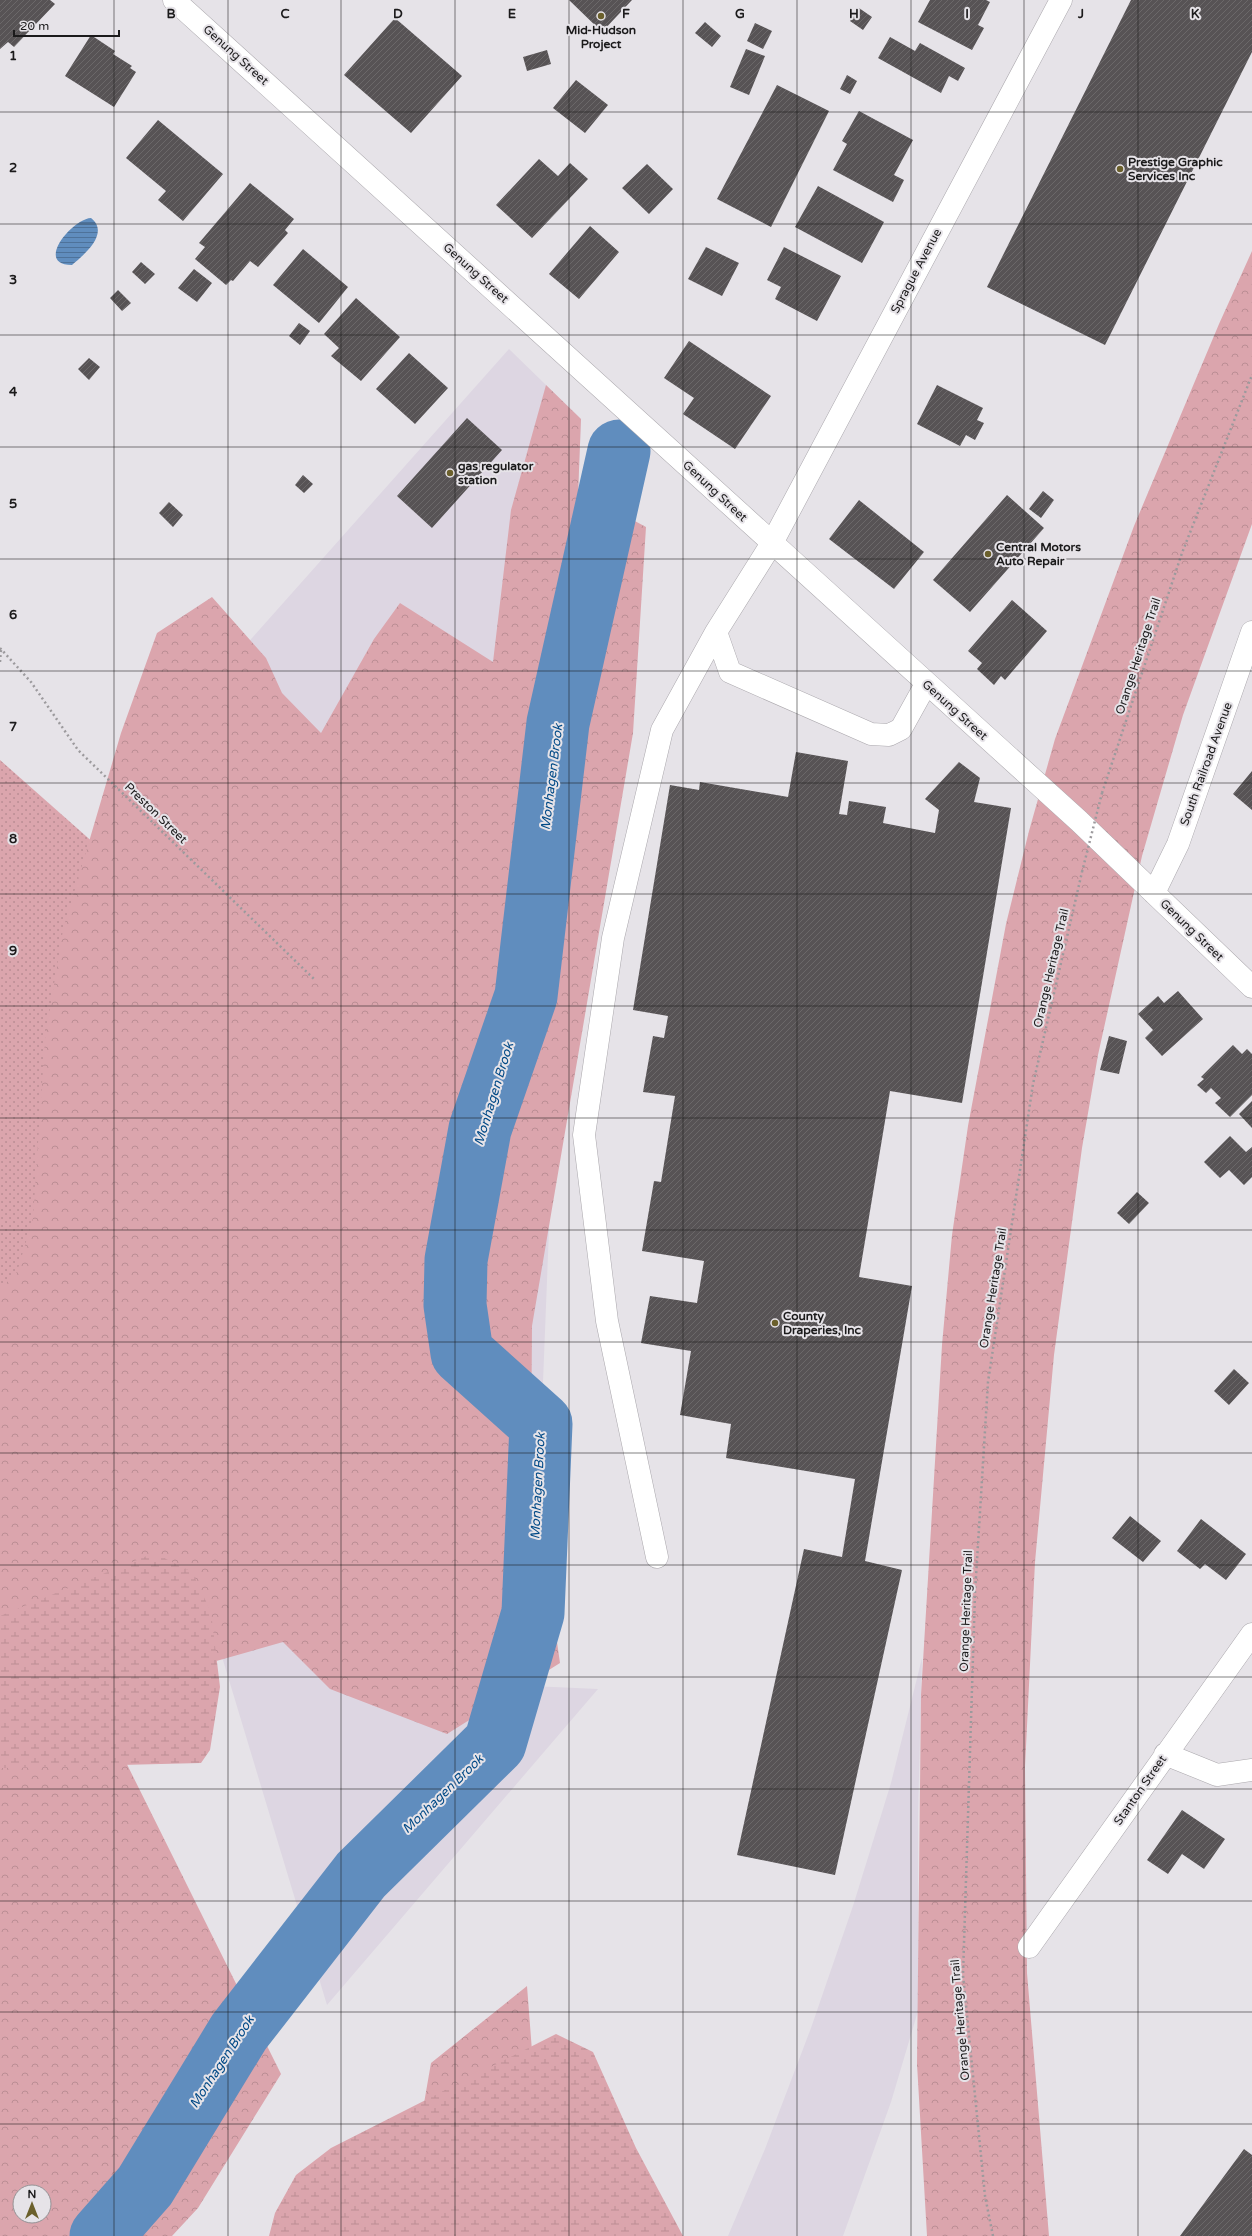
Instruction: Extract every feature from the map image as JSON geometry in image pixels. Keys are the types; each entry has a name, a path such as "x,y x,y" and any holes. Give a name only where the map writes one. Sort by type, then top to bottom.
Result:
{"street":[{"name":"Genung Street","path":"174,0 926,684 1079,821 1252,987"},
{"name":"Sprague Avenue","path":"657,1557 607,1321 584,1135 613,938 662,730 716,632 772,543 1061,0"},
{"path":"716,632 730,672 871,734 889,735 901,729 926,684"},
{"name":"South Railroad Avenue","path":"1154,893 1178,844 1252,632"},
{"name":"Stanton Street","path":"1028,1947 1252,1634"},
{"path":"1165,1754 1217,1775 1252,1770"}],"path":[{"name":"Orange Heritage Trail","path":"993,2236 985,2196 962,1975 975,1593 988,1382 1033,1084 1082,872 1102,793 1182,553 1252,375"},
{"path":"0,662 1,648"},
{"name":"Preston Street","path":"1,648 31,682 78,750 314,979"}],"shaded area":[{"path":"509,349 581,419 531,1686 598,1689 327,2005 137,1375 132,773"},
{"path":"922,1658 918,1814 918,2011 891,2102 843,2236 728,2236 765,2149 811,2028 853,1906 891,1783"}],"green space":[{"path":"1252,251 1252,524 1183,715 1142,856 1098,1055 1082,1148 1054,1355 1035,1562 1025,1767 1027,1973 1049,2236 927,2236 917,2064 921,1695 942,1345 952,1235 968,1126 1006,924 1029,831 1055,739 1134,526 1219,324"},
{"path":"546,385 581,419 576,547 607,506 646,527 633,733 532,1326 531,1460 560,1663 447,1734 330,1689 283,1642 93,1696 281,2074 198,2208 172,2236 0,2236 0,1289 17,1272 33,1218 45,1039 63,930 121,733 157,633 212,597 266,658 282,693 321,733 374,639 400,603 493,662 511,510"},
{"path":"0,760 296,1022 0,1492"},
{"path":"154,1553 192,1572 211,1612 220,1687 210,1750 201,1763 0,1768 0,1616"},
{"path":"527,1986 538,2129 398,2236 403,2224 431,2063"},
{"path":"556,2034 593,2052 636,2148 683,2236 269,2236 275,2213 296,2175 331,2148"}],"water":[{"path":"91,218 96,224 98,230 94,243 72,265 61,263 56,258 56,250 60,242 75,226 83,220"}],"building":[{"path":"0,0 50,0 55,4 14,47 8,42 0,49"},
{"name":"Mid-Hudson Project","path":"569,0 632,0 602,32"},
{"path":"930,0 986,0 990,2 978,25 984,28 972,50 918,22"},
{"name":"Prestige Graphic Services Inc","path":"1131,0 1252,0 1252,52 1105,345 987,287"},
{"path":"859,8 872,17 863,30 850,21"},
{"path":"395,18 462,76 411,133 344,75"},
{"path":"705,22 721,36 712,47 695,33"},
{"path":"755,23 772,31 763,49 747,41"},
{"path":"91,35 115,51 113,54 132,66 130,68 136,72 114,107 65,76"},
{"path":"890,37 915,51 920,43 965,68 958,81 949,76 941,93 878,58"},
{"path":"746,49 765,56 749,95 730,87"},
{"path":"547,50 551,64 527,71 523,57"},
{"path":"847,75 857,81 850,94 840,89"},
{"path":"576,80 608,105 585,133 553,108"},
{"path":"777,85 829,111 771,227 717,199"},
{"path":"859,111 913,140 894,175 904,180 893,202 833,170 847,144 842,141"},
{"path":"158,120 223,174 183,221 158,200 166,191 126,158"},
{"path":"539,159 558,176 570,163 588,179 532,238 496,205"},
{"path":"647,164 673,189 649,214 622,188"},
{"path":"250,183 294,219 285,230 288,233 258,267 250,261 233,281 231,280 226,285 195,259 205,247 199,243"},
{"path":"818,186 884,222 862,263 795,227"},
{"path":"590,226 619,252 579,299 549,274"},
{"path":"706,247 739,263 722,296 688,279"},
{"path":"784,247 841,276 817,321 775,299 781,287 767,280"},
{"path":"303,249 348,287 319,323 273,285"},
{"path":"141,262 155,274 145,284 132,272"},
{"path":"194,269 212,283 197,302 178,288"},
{"path":"118,290 131,303 122,311 110,298"},
{"path":"356,298 400,337 361,381 331,356 339,348 324,334"},
{"path":"299,323 310,331 300,345 289,336"},
{"path":"689,341 771,396 735,449 683,414 694,398 664,378"},
{"path":"409,353 448,388 415,424 376,389"},
{"path":"89,358 100,367 89,380 78,369"},
{"path":"937,385 983,408 977,420 984,423 975,440 966,435 960,446 917,424"},
{"name":"gas regulator station","path":"467,418 502,450 432,528 397,496"},
{"path":"303,475 313,484 304,493 295,485"},
{"path":"1043,491 1054,500 1041,518 1029,509"},
{"name":"Central Motors Auto Repair","path":"1007,495 1044,528 970,612 933,580"},
{"path":"859,500 924,552 894,589 829,539"},
{"path":"169,502 183,515 173,527 159,513"},
{"path":"1012,600 1047,631 1005,680 1001,676 994,685 977,669 982,663 968,651"},
{"name":"County Draperies, Inc","path":"796,752 848,761 839,814 847,815 849,801 886,807 883,823 935,833 939,810 925,799 959,762 980,778 974,802 1011,808 962,1103 890,1091 859,1277 912,1286 865,1561 902,1570 835,1875 737,1855 804,1549 842,1557 855,1479 726,1458 731,1424 680,1415 691,1351 641,1343 650,1296 697,1303 704,1261 642,1251 654,1181 661,1182 675,1096 643,1092 653,1036 664,1038 668,1016 633,1010 670,785 699,790 700,782 788,797"},
{"path":"1252,771 1252,810 1233,794"},
{"path":"1178,991 1203,1019 1162,1056 1145,1038 1153,1030 1138,1014 1158,996 1164,1003"},
{"path":"1109,1036 1127,1041 1119,1074 1100,1070"},
{"path":"1233,1045 1242,1054 1247,1049 1252,1054 1252,1095 1230,1117 1215,1103 1221,1098 1211,1088 1206,1093 1197,1085 1204,1079 1201,1077"},
{"path":"1252,1101 1252,1128 1239,1114"},
{"path":"1230,1136 1246,1152 1252,1147 1252,1177 1244,1185 1229,1170 1220,1178 1204,1162"},
{"path":"1137,1192 1149,1203 1129,1224 1117,1213"},
{"path":"1234,1369 1249,1383 1229,1405 1214,1391"},
{"path":"1130,1516 1161,1541 1143,1562 1112,1538"},
{"path":"1201,1519 1246,1554 1226,1580 1205,1564 1200,1569 1177,1551"},
{"path":"1182,1810 1225,1839 1204,1869 1182,1854 1168,1874 1147,1860"},
{"path":"1244,2149 1252,2155 1252,2236 1180,2236"}],"waterway":[{"name":"Monhagen Brook","path":"101,2236 145,2186 239,2032 361,1875 495,1743 533,1613 541,1424 462,1353 455,1305 456,1260 480,1129 526,996 558,723 619,451"}],"place":[{"name":"Mid-Hudson Project","path":"601,16"},
{"name":"Prestige Graphic Services Inc","path":"1120,169"},
{"name":"gas regulator station","path":"450,473"},
{"name":"Central Motors Auto Repair","path":"988,554"},
{"name":"County Draperies, Inc","path":"775,1323"}]}
